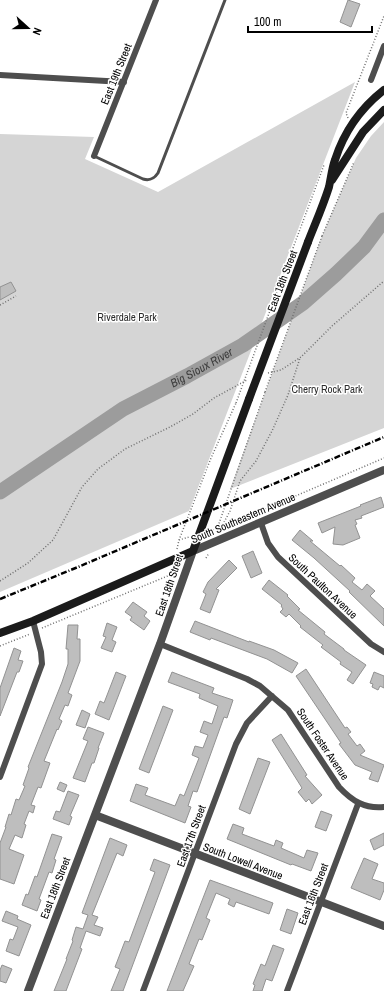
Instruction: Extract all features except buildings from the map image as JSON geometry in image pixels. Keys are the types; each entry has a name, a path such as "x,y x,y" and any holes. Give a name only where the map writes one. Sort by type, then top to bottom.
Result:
{"main road":[{"path":"329,186 334,162 345,134 362,111 384,90"},
{"path":"329,186 363,132 384,110"},
{"name":"East 18th Street","path":"193,551 329,186"},
{"name":"South Southeastern Avenue","path":"0,633 33,621 193,551"}],"street":[{"name":"East 19th Street","path":"94,156 156,0"},
{"path":"371,80 384,46"},
{"path":"0,76 124,82"},
{"name":"South Southeastern Avenue","path":"193,551 261,524 384,470"},
{"name":"South Paulton Avenue","path":"261,524 268,543 278,557 371,644 384,652"},
{"name":"East 18th Street","path":"28,991 160,644 193,551"},
{"path":"0,777 42,664 41,652 33,621"},
{"name":"South Foster Avenue","path":"160,644 247,679 260,686 288,710 339,787 348,797 358,804 376,808 384,807"},
{"name":"East 17th Street","path":"143,991 236,744 247,723 272,696"},
{"name":"East 16th Street","path":"287,991 358,804"},
{"name":"South Lowell Avenue","path":"95,815 384,926"}],"lane":[{"path":"94,156 143,179 148,180 155,177 158,173 225,0"}],"path":[{"path":"348,118 346,113 384,16"},
{"path":"212,543 322,236 356,158"},
{"path":"179,540 236,403 292,248"},
{"path":"267,374 281,370 301,357 332,326 384,281"},
{"path":"0,305 16,296"},
{"path":"221,528 230,511 240,481 256,461 273,429 288,395 301,357"},
{"path":"0,581 28,564 52,540 82,487 98,468 125,449 170,427 193,414 214,398 248,380"},
{"path":"199,534 221,528 384,458"}],"green space":[{"name":"Riverdale Park","path":"355,82 189,511 0,592 0,134 94,137 85,159 158,192"},
{"name":"Cherry Rock Park","path":"384,122 384,428 230,489 322,236 356,158 371,136"}],"waterway":[{"name":"Big Sioux River","path":"0,492 123,409 243,345 303,303 364,247 384,220"}],"railway":[{"path":"0,599 384,437"}]}
